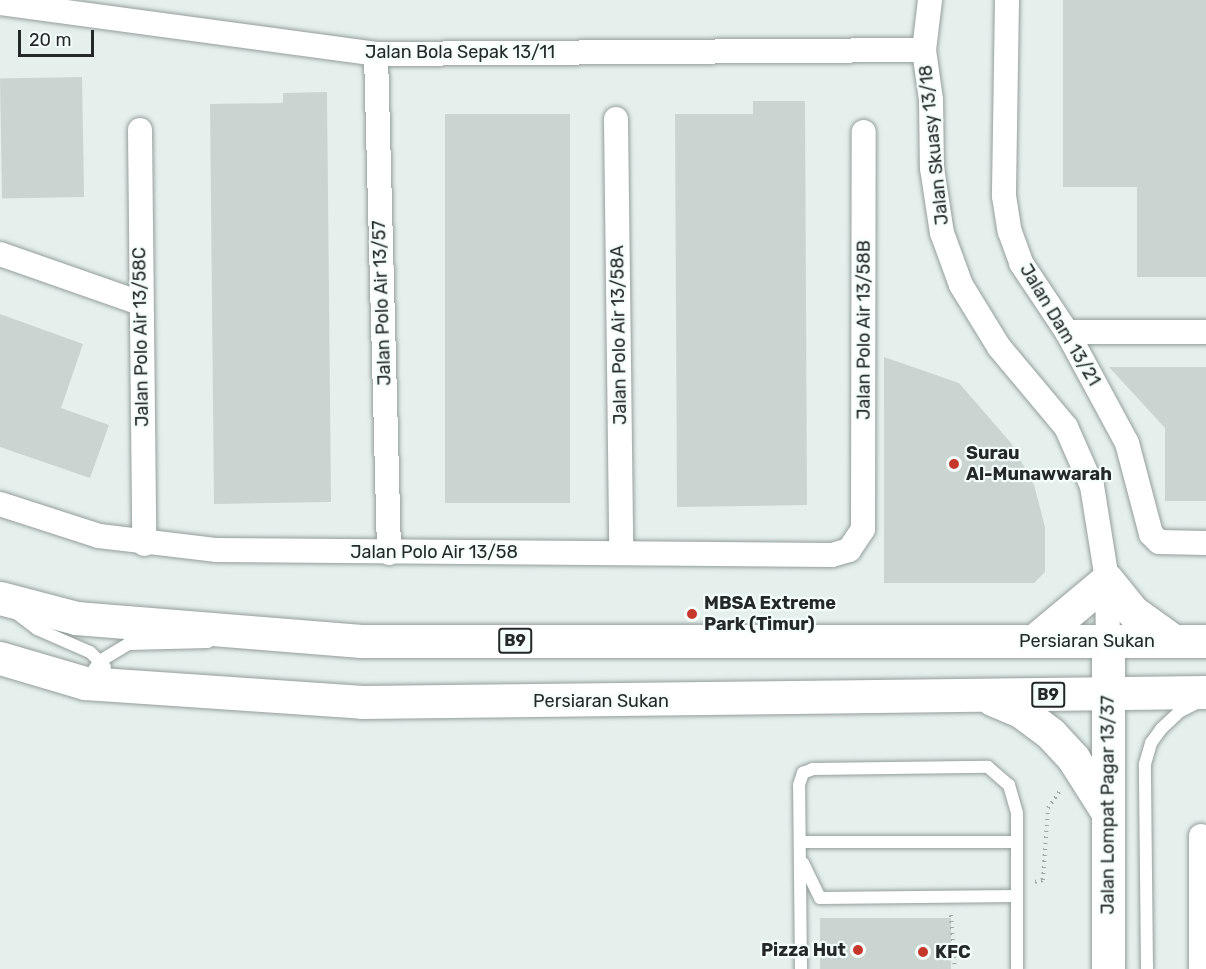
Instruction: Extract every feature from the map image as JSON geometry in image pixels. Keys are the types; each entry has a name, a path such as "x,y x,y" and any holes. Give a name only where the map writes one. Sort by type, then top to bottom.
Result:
{"main road":[{"path":"1034,641 1107,580 1133,612 1172,640"},
{"name":"Persiaran Sukan","path":"1,599 76,618 361,641 1206,641"},
{"name":"Jalan Lompat Pagar 13/37","path":"1108,641 1108,969"},
{"name":"Persiaran Sukan","path":"0,658 101,677 362,702 988,697 1206,692"},
{"path":"988,697 1022,712 1051,735 1073,758 1108,813"}],"street":[{"name":"Jalan Skuasy 13/18","path":"930,0 924,50 931,100 932,168 942,233 961,285 999,347 1066,427 1092,486 1107,580 1108,641"},
{"name":"Jalan Dam 13/21","path":"1007,0 1004,196 1010,232 1022,263 1067,332 1127,443 1151,534 1159,542 1206,543"},
{"name":"Jalan Bola Sepak 13/11","path":"0,3 121,10 376,54 924,50"},
{"name":"Jalan Polo Air 13/57","path":"376,54 389,553"},
{"name":"Jalan Polo Air 13/58A","path":"616,119 621,552"},
{"name":"Jalan Polo Air 13/58C","path":"140,130 144,544"},
{"name":"Jalan Polo Air 13/58B","path":"863,529 864,132"},
{"path":"0,254 140,303"},
{"path":"1067,332 1206,332"},
{"name":"Jalan Polo Air 13/58","path":"0,504 99,536 144,544 217,550 832,555 849,550 863,529"},
{"path":"1201,836 1201,969"}],"lane":[{"path":"1,599 37,630 74,642 101,677 128,644 185,645 250,632"},
{"path":"1147,969 1145,764 1151,743 1161,729 1179,712 1206,699"},
{"path":"801,969 799,785 803,773 813,769 988,766 1009,785 1017,813 1017,969"},
{"path":"801,842 1017,842"},
{"path":"801,859 820,898 947,897 1017,891"}],"path":[{"path":"1017,891 1043,880 1048,808 1063,788"},
{"path":"947,897 954,928 955,969"}],"building":[{"path":"1063,0 1206,0 1206,277 1137,277 1137,187 1063,187"},
{"path":"82,77 84,197 2,198 0,78"},
{"path":"327,92 331,502 214,504 210,104 283,103 283,93"},
{"path":"753,101 805,101 807,505 677,507 675,114 753,114"},
{"path":"445,114 570,114 570,503 445,503"},
{"path":"0,314 83,344 61,408 109,425 90,478 0,447"},
{"name":"Surau Al-Munawwarah","path":"884,357 959,383 1011,443 1034,485 1045,527 1045,572 1034,583 884,583"},
{"path":"1109,367 1206,367 1206,501 1165,501 1165,428"},
{"path":"820,918 951,918 951,969 820,969"}],"place":[{"name":"Surau Al-Munawwarah","path":"954,464"},
{"name":"MBSA Extreme Park (Timur)","path":"692,614"},
{"name":"Pizza Hut","path":"858,950"},
{"name":"KFC","path":"923,952"}]}
